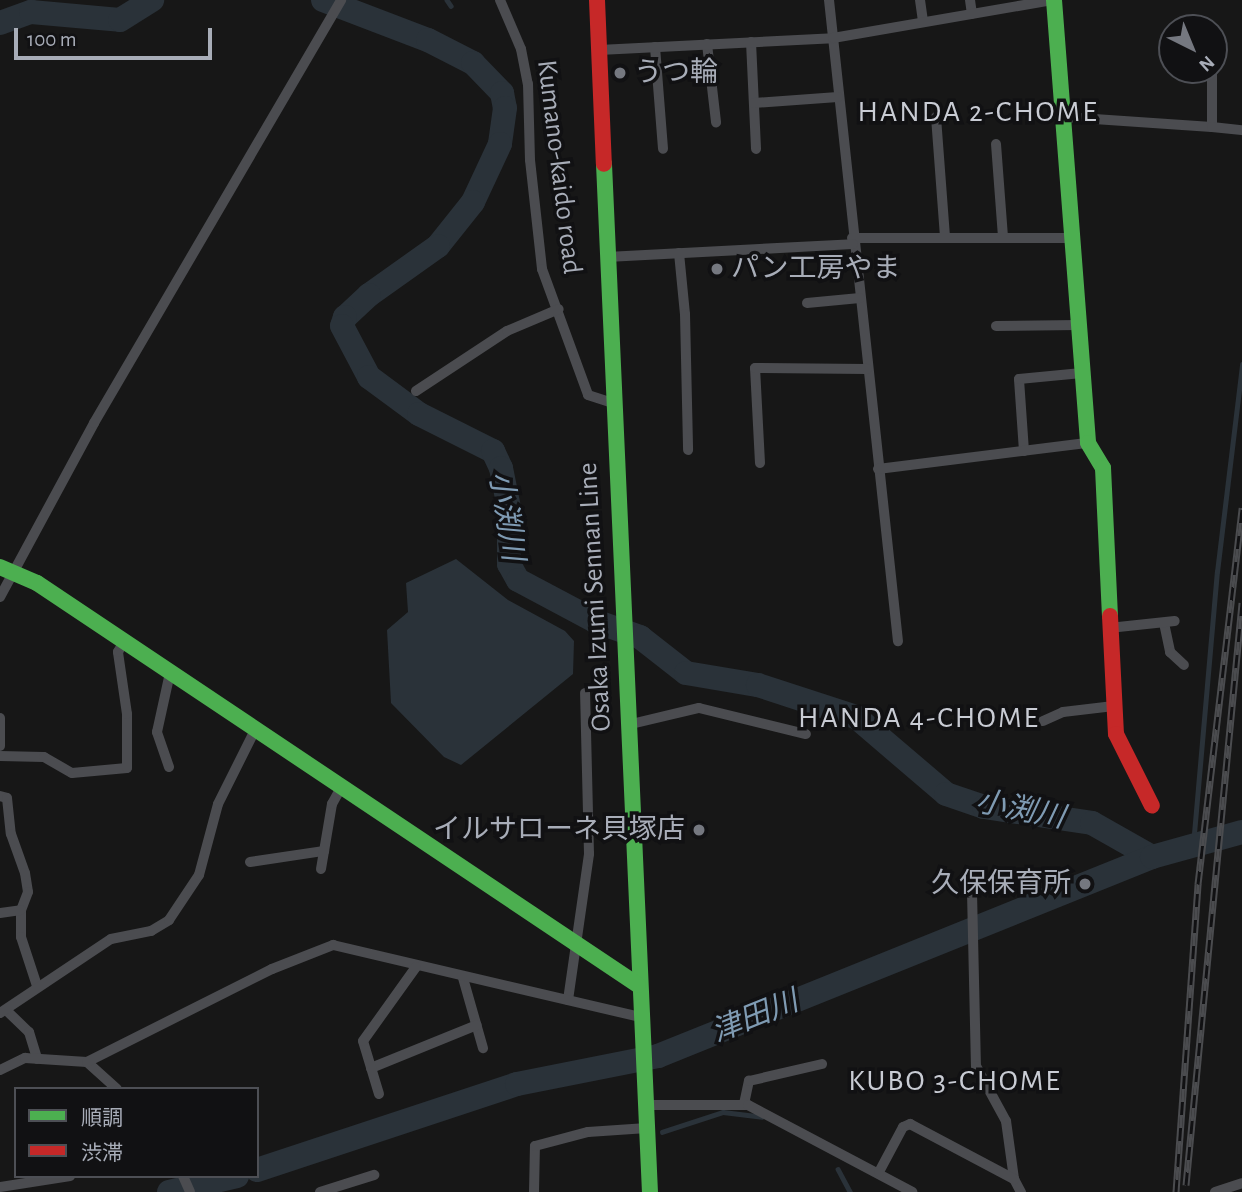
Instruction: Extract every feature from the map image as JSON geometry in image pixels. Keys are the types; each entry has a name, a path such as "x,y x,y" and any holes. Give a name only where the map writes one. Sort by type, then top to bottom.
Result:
{"street":[{"path":"0,597 7,569 341,0"},
{"name":"Kumano-kaido road","path":"500,0 521,49 528,84 530,160 542,269 589,395 613,403"},
{"name":"Osaka Izumi Sennan Line","path":"597,0 623,653 650,1192"},
{"path":"829,0 898,641"},
{"path":"920,0 923,22"},
{"path":"970,0 972,14"},
{"path":"599,50 833,38 1054,0 1065,117 1070,238 1088,443 1103,468 1116,734 1152,807"},
{"path":"751,42 756,149"},
{"path":"707,44 716,122"},
{"path":"655,47 663,149"},
{"path":"1212,84 1212,127"},
{"path":"754,103 838,96"},
{"path":"936,117 945,238"},
{"path":"1065,117 1242,130"},
{"path":"996,144 1003,238"},
{"path":"607,257 853,241 1070,238"},
{"path":"679,253 685,314 688,450"},
{"path":"807,303 860,298"},
{"path":"416,391 507,331 559,309"},
{"path":"996,327 1078,324"},
{"path":"760,463 755,368 867,369"},
{"path":"1024,451 1018,379 1082,373"},
{"path":"878,469 1088,443"},
{"path":"7,569 124,641 638,985"},
{"path":"1109,628 1169,622 1170,652 1184,664"},
{"path":"0,756 44,757 72,773 127,768 127,714 118,652 124,641"},
{"path":"169,767 157,732 170,673"},
{"path":"568,1000 578,947 589,853 585,694"},
{"path":"1043,721 1063,712 1114,706"},
{"path":"627,725 699,708 806,734"},
{"path":"0,718 0,746"},
{"path":"37,1059 29,1032 3,1012 37,986 111,939 151,931 179,908 199,875 218,804 255,730"},
{"path":"321,869 332,804 341,788"},
{"path":"0,796 7,798 11,834 25,873 28,892 21,910 23,948 37,986"},
{"path":"250,862 324,851"},
{"path":"972,892 976,1066 1006,1121 1014,1179 1021,1192"},
{"path":"0,913 21,910"},
{"path":"0,1070 25,1058 87,1062 272,969 333,945 416,967 640,1017"},
{"path":"379,1094 363,1041 416,967"},
{"path":"464,978 483,1048"},
{"path":"371,1068 477,1025"},
{"path":"87,1062 115,1087"},
{"path":"744,1104 749,1081 822,1064"},
{"path":"645,1105 744,1104 766,1111 912,1192"},
{"path":"879,1172 903,1127 910,1124 1014,1179"},
{"path":"534,1192 535,1146 589,1132 647,1128"},
{"path":"320,1192 374,1175"},
{"path":"0,1187 57,1178"},
{"path":"1215,1192 1242,1183"}],"shaded area":[{"path":"456,559 508,600 565,631 574,641 573,674 461,765 444,757 391,703 387,630 408,612 406,583"}],"waterway":[{"name":"小渕川","path":"0,23 31,12 120,20 152,0"},
{"name":"小渕川","path":"323,0 428,40 473,63 502,93 505,108 500,144 473,202 438,246 369,295 345,317 342,326 369,377 419,414 493,451 501,468 509,508 509,564 518,580 595,621 640,637 686,673 758,685 856,717 946,794 984,807 1092,823 1152,857"},
{"path":"447,0 451,6"},
{"path":"1193,845 1217,572 1242,364"},
{"name":"津田川","path":"259,1169 517,1084 658,1056 1152,857 1242,832"},
{"path":"662,1132 723,1112 762,1117"},
{"path":"838,1169 850,1192"},
{"name":"津田川","path":"169,1192 228,1178"}],"railway":[{"path":"1176,1192 1198,884 1242,508"},
{"path":"1186,1185 1242,603"}],"traffic: fast":[{"path":"1054,0 1088,443 1103,468 1110,616"},
{"path":"604,164 650,1192"},
{"path":"0,567 37,583 638,985"}],"traffic: jam":[{"path":"597,0 604,164"},
{"path":"1110,616 1116,734 1152,806"}],"place":[{"name":"うつ輪","path":"620,73"},
{"name":"パン工房やま","path":"717,269"},
{"name":"イルサローネ貝塚店","path":"699,830"},
{"name":"久保保育所","path":"1085,884"}],"district":[{"name":"HANDA 2-CHOME","path":"978,112"},
{"name":"HANDA 4-CHOME","path":"919,718"},
{"name":"KUBO 3-CHOME","path":"955,1081"}]}
